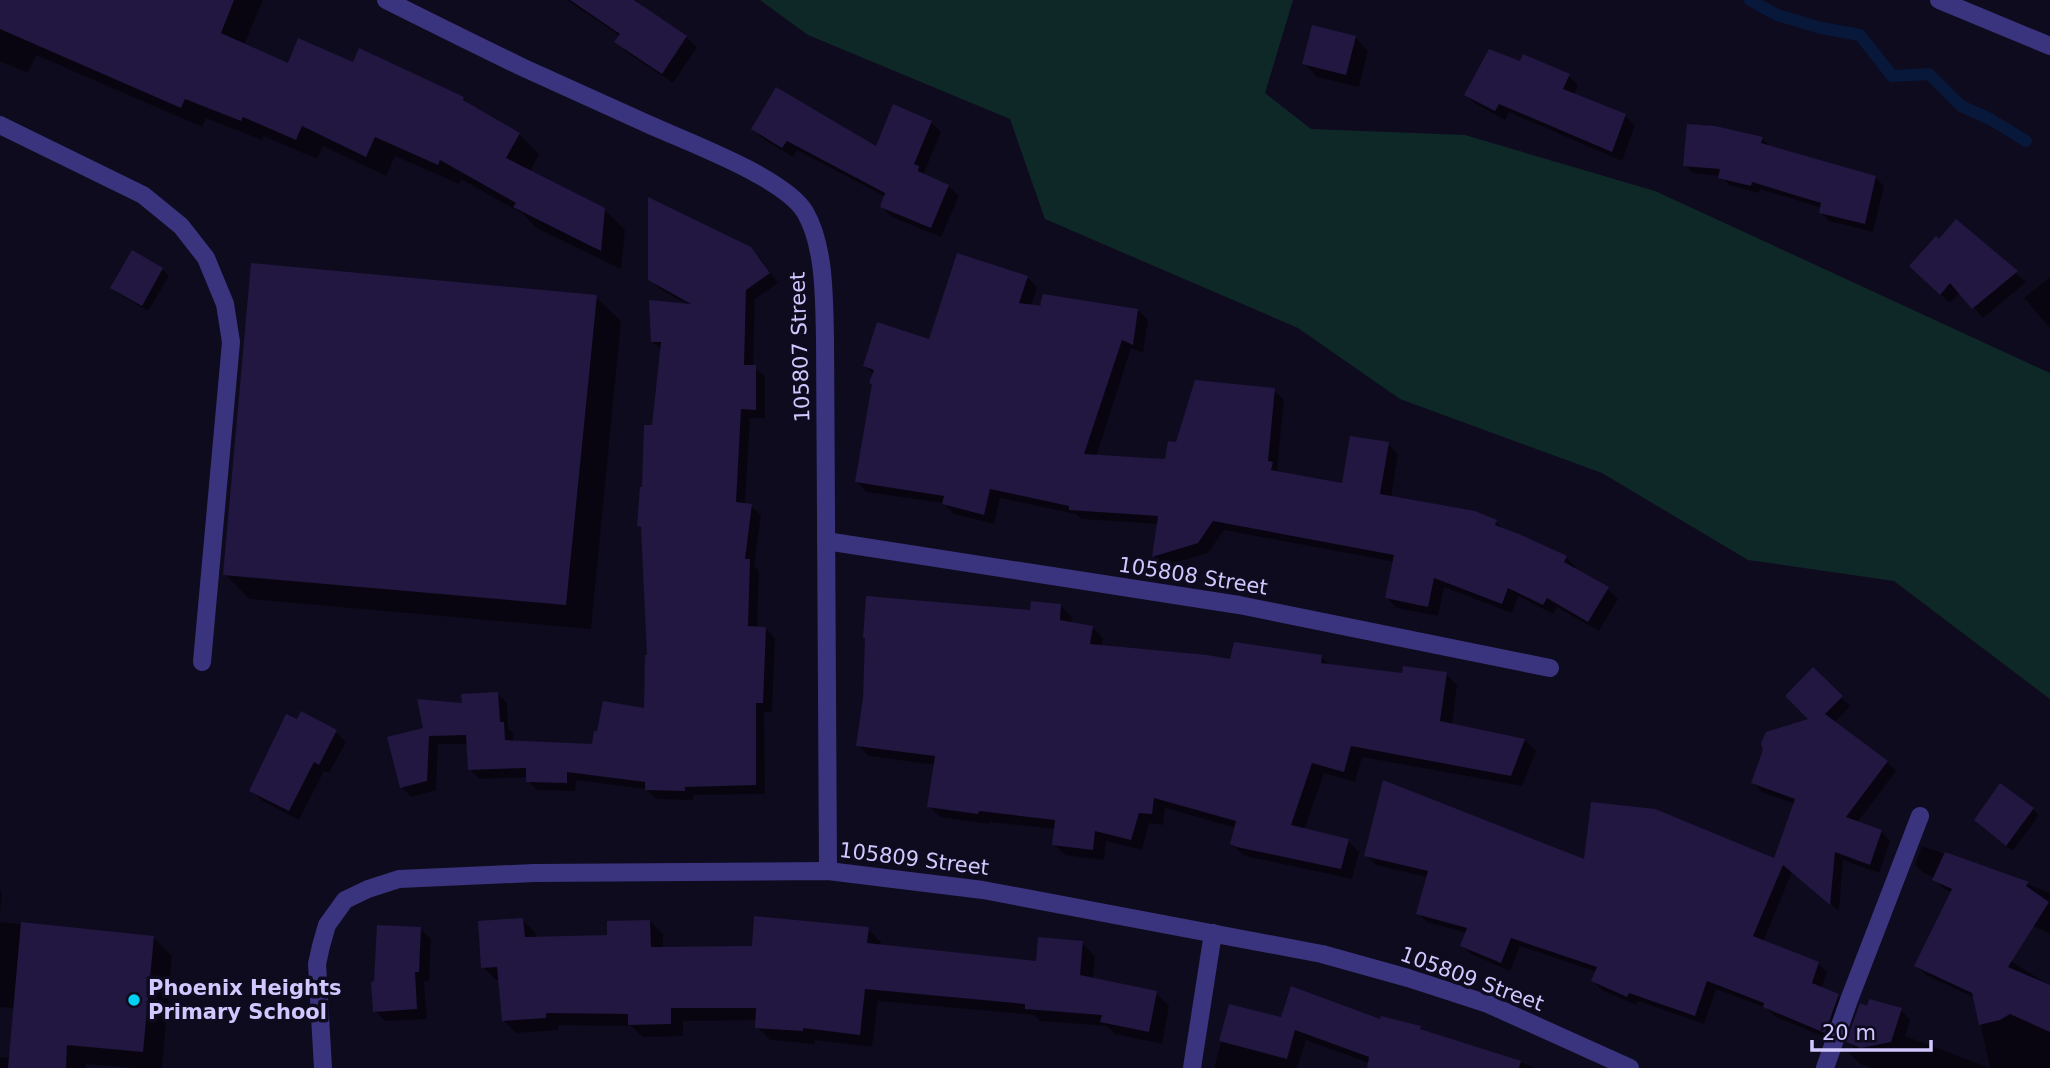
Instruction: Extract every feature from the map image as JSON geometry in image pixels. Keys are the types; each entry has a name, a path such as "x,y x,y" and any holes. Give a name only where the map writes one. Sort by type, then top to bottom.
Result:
{"street":[{"name":"105807 Street","path":"386,0 521,66 777,184 805,211 819,254 823,292 828,871"},
{"path":"1939,0 2050,46"},
{"path":"0,125 143,195 181,226 206,258 225,304 231,342 202,662"},
{"name":"105808 Street","path":"826,541 1239,605 1550,668"},
{"path":"1825,1068 1920,816"},
{"name":"105809 Street","path":"323,1068 317,964 321,946 327,925 345,900 368,889 399,879 480,875 828,871 983,890 1322,954 1488,1004 1630,1068"},
{"path":"1192,1068 1213,933"}],"green space":[{"path":"760,0 1293,0 1265,93 1311,129 1465,135 1655,191 2050,373 2050,699 1894,581 1748,560 1602,473 1400,399 1298,328 1045,219 1010,119 808,35"}],"building":[{"path":"0,0 234,0 221,33 288,63 298,38 353,62 359,48 464,97 463,100 520,133 506,158 605,208 601,251 513,207 516,203 440,160 438,165 375,137 366,157 302,126 296,140 243,117 241,121 185,99 181,108 0,29"},
{"path":"570,0 634,0 687,36 662,74 614,42 620,34"},
{"path":"1312,25 1356,36 1346,75 1302,64"},
{"path":"1489,49 1520,61 1523,54 1570,74 1563,89 1626,114 1612,152 1499,104 1495,111 1464,95"},
{"path":"776,87 876,146 893,104 932,121 914,164 919,166 918,171 949,185 931,228 880,207 885,193 787,141 782,148 751,129"},
{"path":"1687,124 1715,126 1763,137 1761,143 1876,176 1865,224 1819,213 1821,203 1752,182 1751,186 1718,178 1720,169 1683,166"},
{"path":"648,197 751,247 770,273 746,290 744,365 756,365 756,410 741,409 736,502 752,504 745,559 750,559 748,626 766,627 763,703 756,703 756,785 685,787 685,791 645,790 645,782 567,772 567,783 526,782 526,768 468,770 466,735 429,736 427,781 400,788 387,737 423,728 417,699 462,703 461,694 498,692 500,722 504,722 505,740 592,744 603,701 644,708 647,655 641,527 637,526 642,487 644,425 652,425 661,342 651,342 649,300 691,304 648,280"},
{"path":"1956,219 2018,271 1972,309 1950,283 1940,295 1909,266 1936,236 1939,239"},
{"path":"132,250 163,268 142,306 110,288"},
{"path":"957,253 1028,276 1019,303 1043,306 1040,305 1043,294 1138,309 1133,345 1122,340 1084,454 1165,459 1168,441 1176,442 1195,380 1275,388 1268,461 1273,462 1271,470 1342,483 1350,436 1389,442 1380,494 1475,511 1497,520 1495,525 1567,556 1564,562 1609,587 1588,622 1547,598 1543,605 1508,588 1502,604 1434,578 1428,607 1385,598 1394,555 1213,521 1198,543 1152,557 1158,516 1069,510 1069,506 990,489 984,515 942,504 944,496 855,482 872,384 869,383 874,370 863,366 877,322 929,339"},
{"path":"251,263 597,295 566,605 223,575"},
{"path":"866,596 1030,610 1031,601 1061,604 1060,620 1093,626 1090,644 1230,659 1234,642 1322,655 1321,663 1402,673 1403,666 1447,672 1440,721 1525,739 1511,776 1351,746 1344,772 1312,763 1291,825 1349,839 1341,869 1237,847 1230,844 1236,821 1154,798 1152,814 1139,813 1131,840 1095,831 1093,850 1052,845 1055,820 927,807 935,756 856,746 863,698"},
{"path":"1813,667 1843,696 1825,714 1888,761 1846,817 1882,830 1870,865 1835,852 1830,905 1783,865 1753,936 1819,962 1812,983 1839,994 1825,1033 1763,1007 1764,1003 1707,981 1695,1016 1629,993 1627,997 1591,981 1597,967 1511,938 1501,963 1460,946 1467,928 1416,914 1428,871 1364,856 1383,780 1584,859 1591,802 1655,809 1774,858 1795,799 1751,783 1763,750 1761,743 1766,732 1808,719 1785,696"},
{"path":"301,711 337,730 319,765 314,762 289,811 249,791 286,714 297,719"},
{"path":"2000,783 2034,808 2006,846 1974,820"},
{"path":"1945,852 2029,882 2026,886 2049,902 2008,967 2050,985 2050,1032 2010,1014 2000,1020 1979,1025 1972,993 1914,966 1952,889 1932,880"},
{"path":"754,916 869,927 867,943 1036,961 1038,937 1083,941 1080,975 1157,991 1149,1032 1100,1022 1102,1015 1025,1009 1025,1004 865,989 860,1035 803,1028 803,1031 755,1028 756,1008 671,1008 671,1024 628,1025 628,1014 546,1013 546,1018 502,1021 497,967 481,968 478,921 523,918 525,937 607,935 607,921 650,920 651,947 752,946"},
{"path":"21,922 154,936 143,1052 67,1045 66,1068 8,1068"},
{"path":"377,925 421,927 419,972 415,972 417,1009 373,1012 371,982 374,981"},
{"path":"1291,986 1380,1019 1381,1016 1421,1026 1420,1029 1521,1061 1519,1068 1367,1068 1369,1057 1295,1030 1287,1059 1219,1041 1229,1004 1281,1017"},
{"path":"1869,999 1902,1008 1891,1042 1861,1048 1846,1042 1860,1003 1867,1006"}],"waterway":[{"path":"1750,0 1777,15 1821,28 1860,35 1892,76 1929,74 1961,106 1990,119 2026,141"}],"place":[{"name":"Phoenix Heights Primary School","path":"134,1000"}]}
